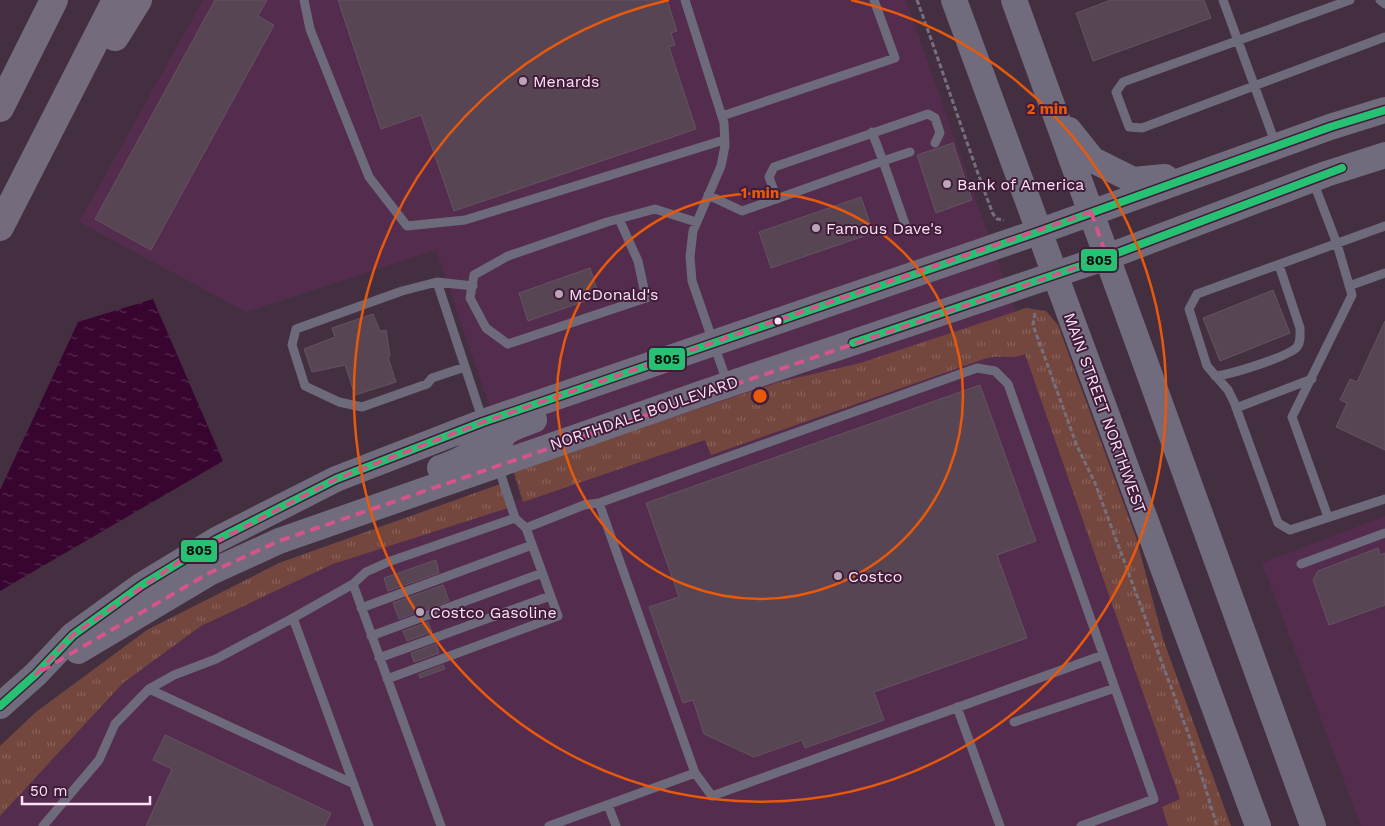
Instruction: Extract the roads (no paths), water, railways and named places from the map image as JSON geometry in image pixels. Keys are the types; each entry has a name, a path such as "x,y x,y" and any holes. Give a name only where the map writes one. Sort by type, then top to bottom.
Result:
{"highway":[{"path":"0,108 54,0"},
{"path":"3,219 116,0"},
{"path":"3,219 138,0"}],"street":[{"name":"MAIN STREET NORTHWEST","path":"954,0 1258,826"},
{"path":"1014,0 1313,826"},
{"name":"NORTHDALE BOULEVARD","path":"0,706 36,674 73,635 142,585 216,540 336,479 483,422 1038,232 1276,146 1385,110"},
{"path":"1056,114 1093,160 1133,180 1198,174"},
{"name":"NORTHDALE BOULEVARD","path":"36,674 150,606 242,556 323,524 1107,257 1313,179 1385,155"},
{"path":"497,464 499,443 502,435 508,430 580,403 589,398 597,384"},
{"path":"406,496 416,478 471,454 477,447 483,422"}],"lane":[{"path":"304,0 310,29 369,177 406,226 465,220 724,140"},
{"path":"685,0 722,116 724,140 721,166 692,231 690,258 692,280 728,385"},
{"path":"722,116 895,58 874,0"},
{"path":"1223,0 1276,146"},
{"path":"1350,0 1123,82 1116,92 1130,127 1142,128 1385,37"},
{"path":"1380,0 1385,4"},
{"path":"777,199 769,177 774,167 872,132 928,114 935,118 940,133 935,143"},
{"path":"872,132 905,224"},
{"path":"708,194 742,211 910,152"},
{"path":"1313,179 1337,244 1352,295 1292,417 1328,517"},
{"path":"619,219 638,261 646,298 508,344 486,328 470,298 474,275 508,256 619,219 655,209 696,222"},
{"path":"1385,226 1198,294 1189,310 1207,366 1228,390 1236,408 1278,523 1290,530 1385,498"},
{"path":"1215,376 1233,373 1285,354 1297,347 1301,339 1300,328 1279,265"},
{"path":"1349,286 1385,273"},
{"path":"465,367 432,378 427,384 362,407 339,402 305,386 292,344 296,329 402,291 437,282 473,286"},
{"path":"437,282 483,422"},
{"path":"526,528 584,505 599,504 977,368 995,371 1008,384 1154,799 1081,826"},
{"path":"1236,408 1312,379"},
{"path":"387,679 558,616 526,528 515,518 497,464"},
{"path":"599,504 695,774 712,796 1103,654"},
{"path":"42,826 99,760 114,724 149,689 174,675 216,659 293,618 353,584 366,572 388,562 515,518"},
{"path":"1301,564 1385,533"},
{"path":"361,608 532,545"},
{"path":"371,636 542,573"},
{"path":"353,584 441,826"},
{"path":"379,658 550,596"},
{"path":"293,618 370,826"},
{"path":"1014,722 1115,688"},
{"path":"149,689 354,784"},
{"path":"957,707 1000,826"},
{"path":"549,826 695,774"},
{"path":"608,805 616,826"}],"water":[{"path":"153,299 223,461 0,591 0,490 78,322"}],"place":[{"name":"Menards","path":"523,81"},
{"name":"Bank of America","path":"947,184"},
{"name":"Famous Dave's","path":"816,228"},
{"name":"McDonald's","path":"559,294"},
{"name":"Costco","path":"838,576"},
{"name":"Costco Gasoline","path":"420,612"}]}
